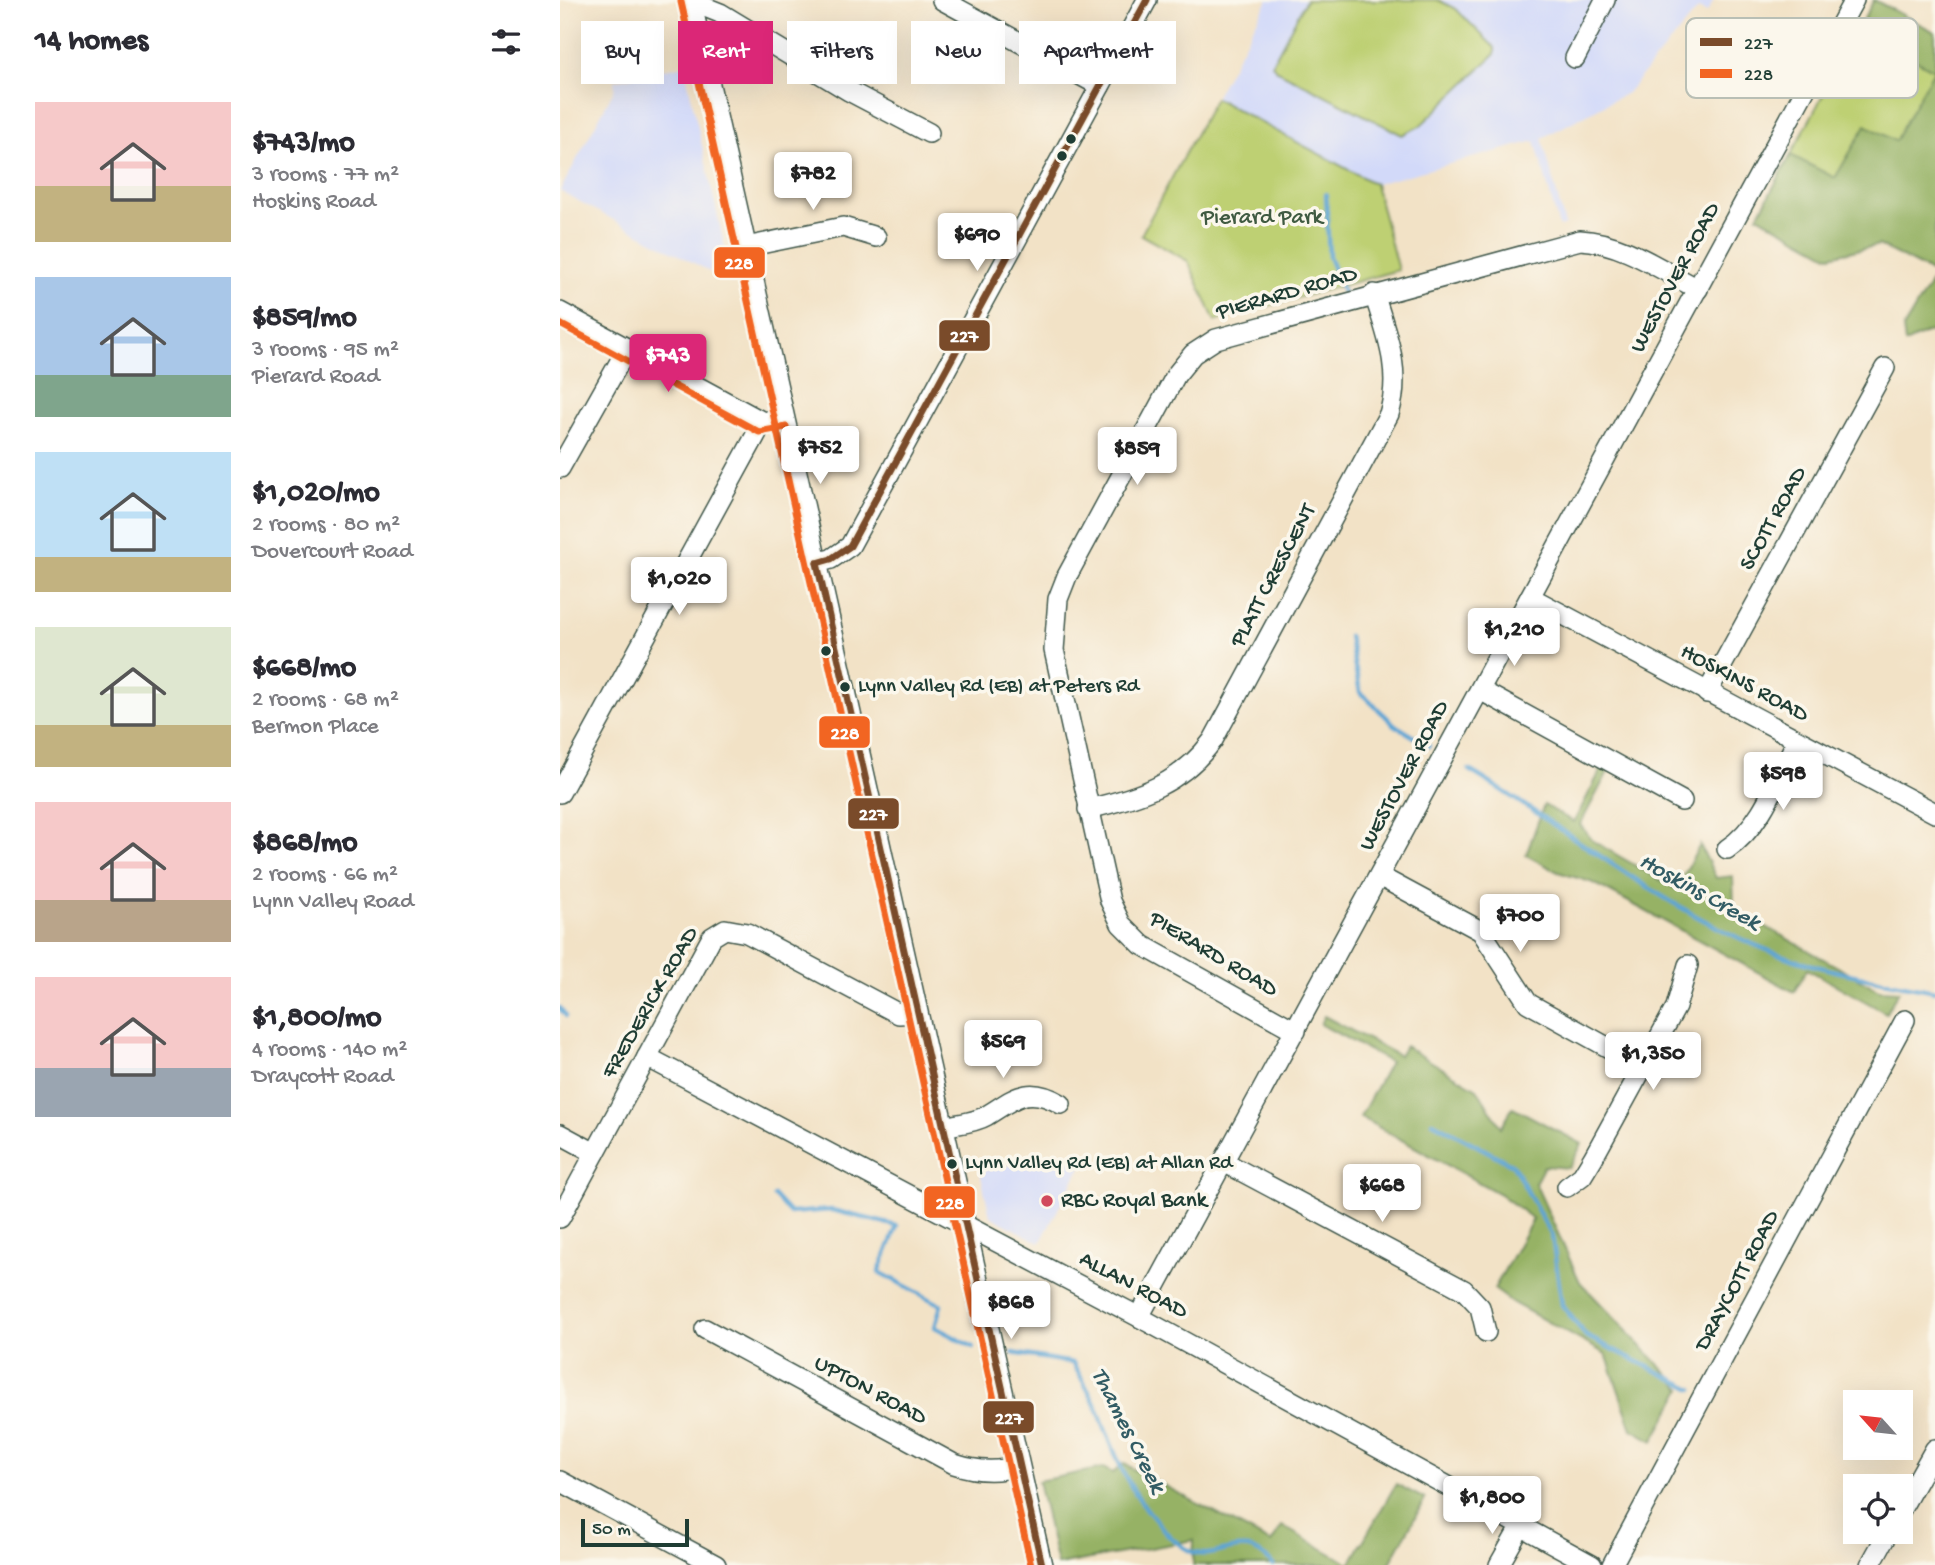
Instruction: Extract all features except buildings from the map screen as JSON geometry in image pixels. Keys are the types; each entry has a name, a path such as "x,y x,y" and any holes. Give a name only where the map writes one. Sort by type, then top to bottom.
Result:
{"street":[{"path":"942,0 1100,86"},
{"path":"817,563 831,559 850,546 1147,0"},
{"path":"1575,58 1605,0"},
{"name":"WESTOVER ROAD","path":"1844,18 1854,0"},
{"path":"929,133 849,92 720,13 692,5 916,1013 1042,1565"},
{"name":"WESTOVER ROAD","path":"1139,1317 1801,98"},
{"path":"746,247 843,228 876,237"},
{"name":"PIERARD ROAD","path":"1296,1031 1156,954 1132,937 1114,912 1058,677 1054,623 1058,599 1067,576 1162,398 1193,354 1216,339 1580,240 1621,248 1698,289"},
{"name":"PLATT CRESCENT","path":"1088,808 1164,786 1190,768 1213,740 1389,414 1395,394 1395,372 1374,294"},
{"path":"560,312 763,422 784,417"},
{"path":"560,468 627,349"},
{"name":"SCOTT ROAD","path":"1707,693 1885,368"},
{"path":"560,793 763,422"},
{"name":"HOSKINS ROAD","path":"1530,597 1935,813"},
{"path":"1480,690 1682,801"},
{"path":"1727,849 1744,837 1754,823 1797,740"},
{"path":"1379,876 1481,930 1528,1003 1643,1067"},
{"name":"FREDERICK ROAD","path":"560,1218 712,937 725,929 747,933 899,1014 916,1013"},
{"path":"1567,1187 1582,1176 1593,1158 1676,1007 1688,965"},
{"name":"DRAYCOTT ROAD","path":"1612,1565 1905,1020"},
{"name":"ALLAN ROAD","path":"647,1057 1139,1317 1592,1565"},
{"path":"943,1127 984,1117 1006,1100 1027,1095 1046,1096 1060,1104"},
{"path":"560,1134 595,1153"},
{"path":"1224,1162 1464,1290 1480,1307 1486,1332"},
{"name":"UPTON ROAD","path":"705,1329 954,1464 971,1470 989,1471 1018,1466"},
{"path":"1913,1488 1935,1449"},
{"path":"560,1481 716,1565"},
{"path":"1499,1565 1521,1526"},
{"path":"1870,1565 1882,1544"}],"shaded area":[{"path":"1268,0 1714,0 1707,13 1698,9 1690,18 1686,18 1686,23 1627,93 1542,138 1565,225 1559,227 1535,141 1375,184 1215,98"},
{"path":"678,66 678,84 688,84 733,284 560,191 615,88 614,84 664,84 664,70"},
{"path":"1060,1153 1082,1165 1040,1243 990,1216 980,1172"}],"green space":[{"path":"1306,0 1438,0 1456,9 1495,48 1495,54 1420,126 1402,135 1276,70 1272,64"},
{"path":"1874,0 1908,18 1864,18"},
{"path":"1874,0 1908,18 1864,18"},
{"path":"1918,23 1935,32 1935,274 1879,245 1830,256 1758,216 1821,98 1918,98"},
{"path":"1918,23 1935,32 1935,274 1879,245 1830,256 1758,216 1791,155 1835,178 1866,125 1895,141 1934,70 1918,61"},
{"name":"Pierard Park","path":"1215,98 1375,184 1398,270 1215,321 1188,261 1141,235"},
{"path":"1935,275 1935,329 1905,343 1903,329"},
{"path":"1604,764 1610,768 1580,825 1593,841 1676,889 1700,845 1716,878 1733,876 1734,909 1879,990 1899,991 1886,1013 1807,969 1794,992 1594,883 1558,872 1526,855 1544,805 1574,822"},
{"path":"1324,1016 1399,1056 1405,1046 1477,1089 1501,1127 1513,1107 1582,1144 1569,1168 1544,1166 1535,1183 1580,1282 1682,1389 1653,1441 1632,1429 1606,1354 1513,1303 1494,1289 1533,1219 1500,1194 1360,1117 1390,1062 1320,1024"},
{"path":"1124,1464 1271,1543 1282,1526 1350,1564 1396,1484 1425,1499 1389,1565 1193,1565 1194,1540 1057,1565 1038,1481 1103,1468 1113,1473"}],"waterway":[{"path":"1326,194 1329,257 1343,292"},
{"name":"Hoskins Creek","path":"1349,636 1360,692 1395,725 1429,746"},
{"name":"Hoskins Creek","path":"1469,770 1645,885 1717,927 1799,961 1935,991"},
{"name":"Thames Creek","path":"560,1008 566,1016"},
{"path":"1433,1122 1513,1165 1552,1236 1562,1305 1586,1336 1693,1389"},
{"name":"Thames Creek","path":"774,1196 790,1213 832,1210 897,1226 879,1272 941,1305 935,1327 973,1347"},
{"name":"Thames Creek","path":"1013,1353 1073,1363 1097,1408 1129,1483 1146,1509 1176,1542 1200,1554 1251,1549 1262,1554 1273,1565"}],"transit line":[{"name":"227","path":"817,563 831,559 850,546 1147,0"},
{"name":"228","path":"681,2 1031,1565"},
{"name":"228","path":"560,324 759,432 786,427"},
{"name":"227","path":"817,563 1042,1565"}],"place":[{"name":"Lynn Valley Rd (EB) at Peters Rd","path":"845,687"},
{"name":"Lynn Valley Rd (EB) at Allan Rd","path":"952,1164"},
{"name":"RBC Royal Bank","path":"1047,1201"}]}
